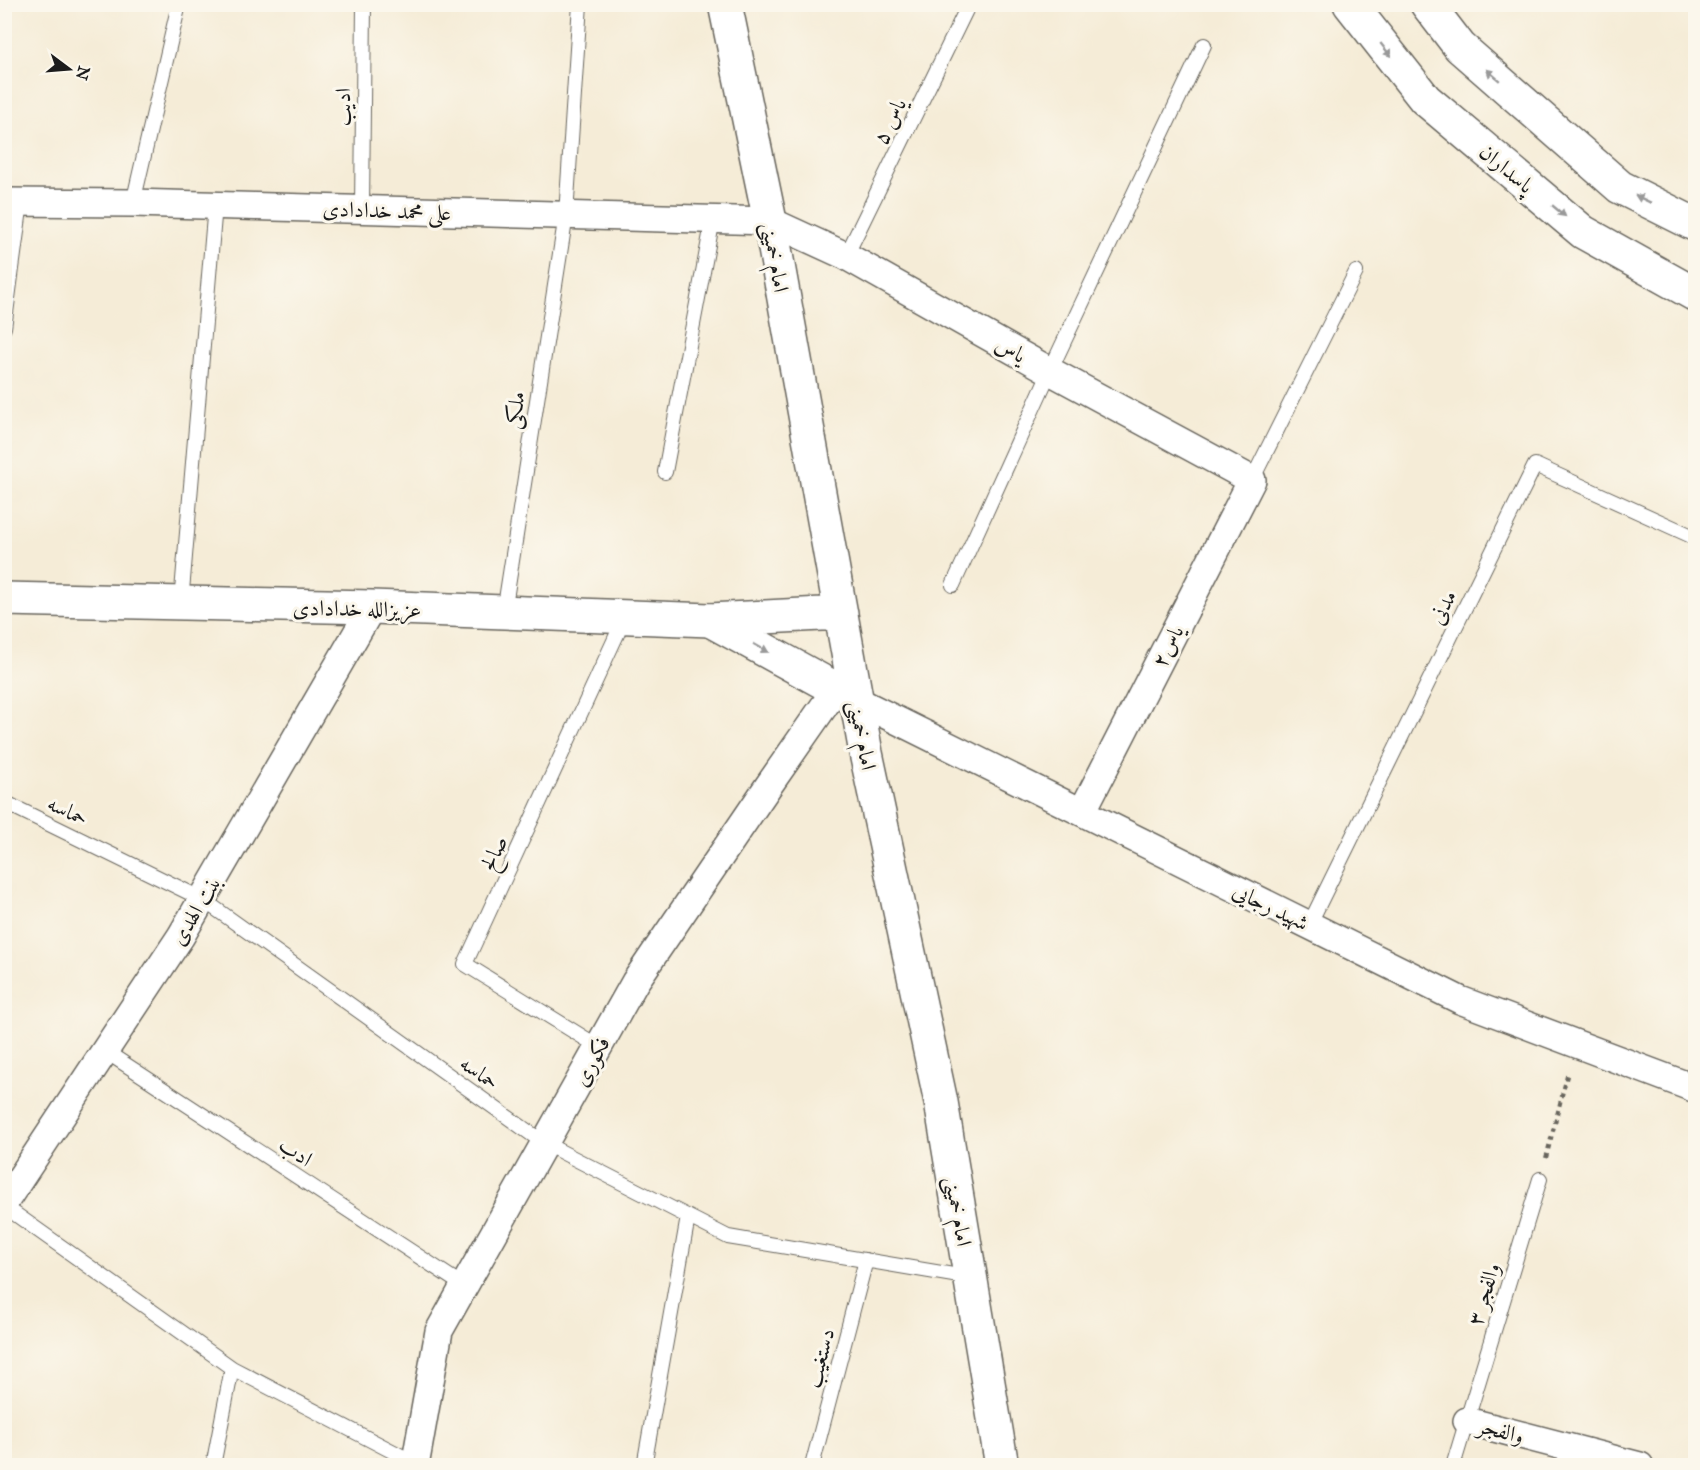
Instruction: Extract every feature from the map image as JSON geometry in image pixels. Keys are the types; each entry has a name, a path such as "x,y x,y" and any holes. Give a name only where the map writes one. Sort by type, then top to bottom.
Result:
{"main road":[{"name":"امام خمینی","path":"725,4 770,220 841,613 846,694 866,753 941,1102 1002,1466"},
{"name":"پاسداران","path":"1350,4 1425,99 1583,232 1695,295"},
{"path":"1427,4 1460,46 1620,187 1695,225"},
{"name":"عزیزالله خدادادی","path":"4,599 372,607 710,620 841,613"},
{"path":"710,620 846,694"}],"street":[{"name":"علی محمد خدادادی","path":"13,202 133,203 770,220"},
{"name":"یاس","path":"770,220 846,256 1050,371 1252,480"},
{"name":"یاس۲","path":"1082,812 1252,480"},
{"name":"بنت الهدی","path":"4,1205 181,936 372,607"},
{"name":"شهید رجایی","path":"846,694 1460,1000 1695,1089"},
{"name":"فکوری","path":"415,1464 439,1331 544,1143 635,982 769,785 846,694"},
{"name":"والفجر","path":"1467,1421 1640,1466"}],"lane":[{"path":"133,203 178,4"},
{"name":"ادیب","path":"362,209 364,4"},
{"name":"ملکی","path":"504,612 566,215 580,4"},
{"name":"یاس ۵","path":"846,256 969,4"},
{"path":"953,585 1050,371 1204,45"},
{"path":"4,328 13,202"},
{"path":"181,604 215,205"},
{"path":"665,472 713,219"},
{"path":"1252,480 1356,272"},
{"name":"مدنی","path":"1309,925 1535,465 1695,538"},
{"name":"صالح","path":"599,1047 465,964 625,617"},
{"name":"حماسه","path":"4,802 202,899 544,1143 728,1237 970,1278"},
{"name":"ادب","path":"105,1051 464,1286"},
{"name":"والفجر ۳","path":"1453,1466 1540,1179"},
{"path":"4,1205 232,1368 415,1464"},
{"path":"644,1466 688,1217"},
{"name":"دستغیب","path":"812,1466 866,1260"},
{"path":"213,1466 232,1368"}],"path":[{"path":"1540,1179 1576,1044"}]}
